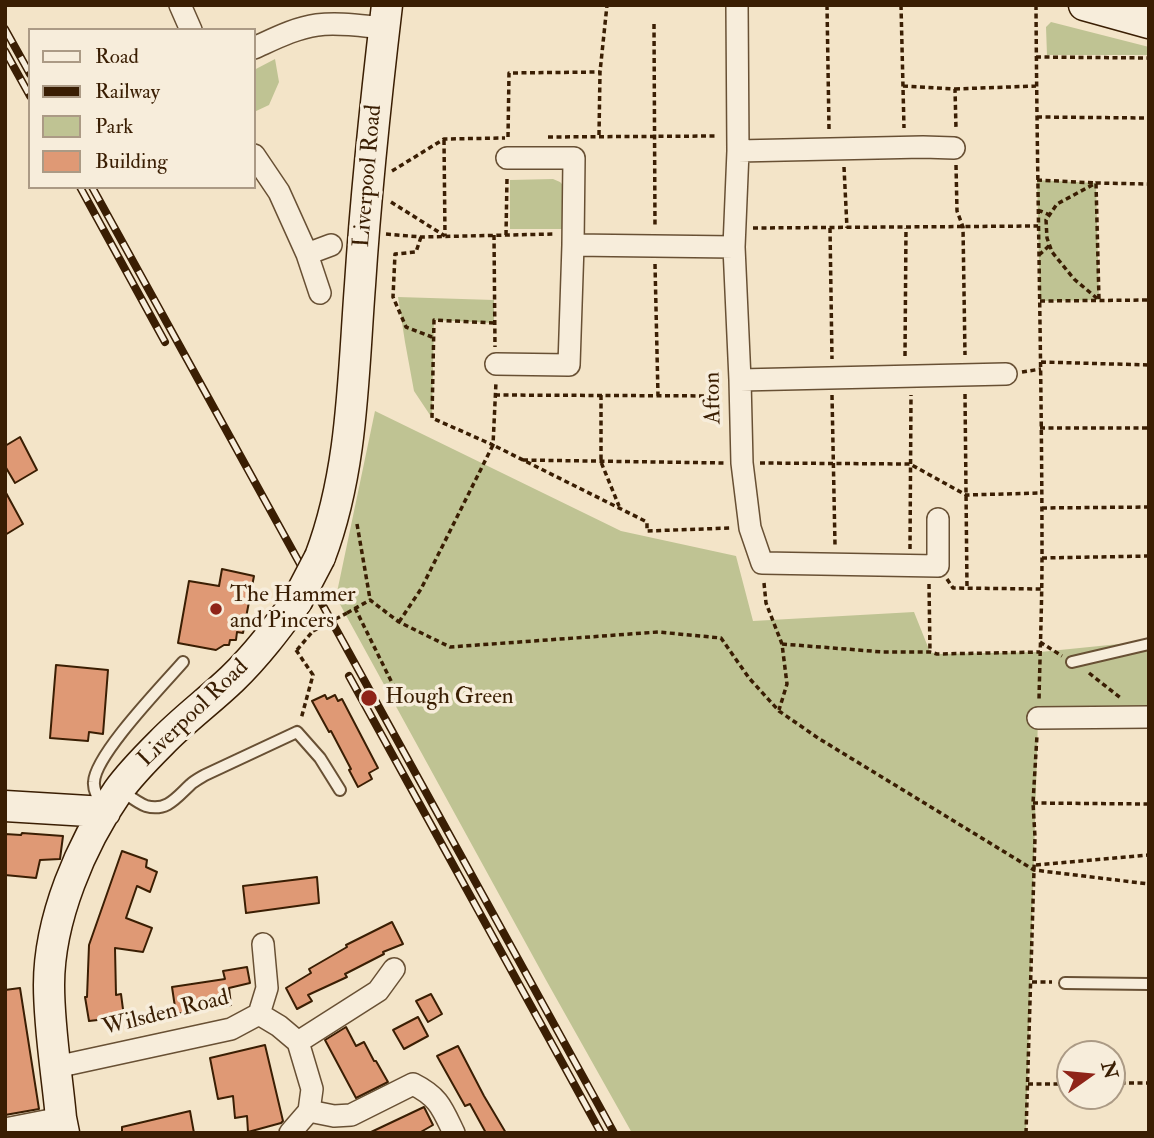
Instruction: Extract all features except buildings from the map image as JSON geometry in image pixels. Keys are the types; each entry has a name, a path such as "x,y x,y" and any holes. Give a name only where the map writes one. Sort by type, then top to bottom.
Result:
{"main road":[{"path":"1084,5 1149,23"},
{"name":"Liverpool Road","path":"63,1125 50,1004 51,957 68,889 84,850 112,801 163,741 254,657 297,601 320,557 333,519 350,424 363,233 386,17"},
{"path":"5,806 112,801"}],"street":[{"path":"180,5 190,28"},
{"name":"Afton","path":"737,5 738,144 735,237 742,463 750,528 762,563"},
{"path":"256,47 291,32 316,26 386,17"},
{"path":"738,144 836,149 955,148"},
{"path":"496,364 569,365 573,158 507,148"},
{"path":"256,158 279,192 307,254 320,293"},
{"path":"573,239 655,246 735,237"},
{"path":"307,254 331,245"},
{"path":"740,388 832,378 1006,374"},
{"path":"762,563 926,566 938,519"},
{"path":"1038,718 1149,717"},
{"name":"Wilsden Road","path":"56,1067 231,1029 259,1014 267,988 263,944"},
{"path":"298,1042 378,991 394,969"},
{"path":"259,1014 298,1042 312,1089 309,1111 290,1133"},
{"path":"309,1111 334,1116 351,1115 413,1084 428,1091 440,1103 454,1133"},
{"path":"5,1129 63,1125"}],"lane":[{"path":"1072,662 1149,644"},
{"path":"183,662 134,717 96,769 93,785 112,801 159,808 170,804 205,775 297,732 320,758 341,790"},
{"path":"1065,983 1149,984"}],"path":[{"path":"599,135 600,72 607,5"},
{"path":"827,5 836,149 847,228"},
{"path":"901,5 904,147"},
{"path":"1026,1133 1035,867 1033,803 1042,558 1036,5"},
{"path":"654,24 658,396"},
{"path":"1036,57 1149,58"},
{"path":"506,235 509,73 600,72"},
{"path":"903,86 956,89 1036,86"},
{"path":"956,89 957,211 963,227 967,588"},
{"path":"1037,117 1149,118"},
{"path":"545,137 654,135 738,144"},
{"path":"445,236 368,187 444,139 507,148 520,137"},
{"path":"444,139 445,236"},
{"path":"1037,180 1149,184"},
{"path":"1096,183 1057,204 1046,220 1047,238 1052,252 1073,279 1099,300"},
{"path":"1096,183 1099,300"},
{"path":"1038,210 1050,215"},
{"path":"735,237 830,228 1038,226"},
{"path":"906,227 910,464 926,566 930,652"},
{"path":"830,228 836,564"},
{"path":"363,233 421,237 506,235 573,239"},
{"path":"399,622 421,589 494,445 494,235"},
{"path":"421,237 416,252 395,254 393,297 406,327 433,337"},
{"path":"1039,255 1050,245"},
{"path":"1040,301 1149,300"},
{"path":"494,323 434,320 432,418 494,445 647,522 648,531 750,528"},
{"path":"1041,362 1149,365"},
{"path":"495,395 658,396 740,388"},
{"path":"601,395 601,462 620,508"},
{"path":"1040,428 1149,428"},
{"path":"523,460 910,464 966,495 1041,493"},
{"path":"1041,508 1149,507"},
{"path":"355,515 370,600 399,622 450,647 658,632 721,638 749,678 779,711 818,738 1035,867 1149,884"},
{"path":"1042,558 1149,556"},
{"path":"762,563 766,603 782,644 786,684 779,711"},
{"path":"926,566 953,588 1041,589"},
{"path":"313,631 370,600"},
{"path":"355,608 397,693 393,700"},
{"path":"1040,642 1086,671 1128,703"},
{"path":"782,644 937,654 1040,652"},
{"path":"296,650 313,675 297,732"},
{"path":"1033,803 1149,804"},
{"path":"1035,867 1149,855"},
{"path":"1031,982 1065,983"},
{"path":"1126,1083 1149,1083"},
{"path":"1028,1084 1056,1084"}],"green space":[{"path":"1051,22 1149,47 1149,55 1047,55 1046,27"},
{"path":"275,59 279,82 269,105 256,111 256,69"},
{"path":"553,179 563,185 562,229 510,229 510,180"},
{"path":"1037,180 1096,183 1099,300 1040,301"},
{"path":"398,297 494,300 494,323 434,320 432,418 414,391"},
{"path":"375,411 621,531 736,556 753,621 914,612 930,652 937,654 1040,652 1149,641 1149,717 1038,718 1026,1133 632,1133 336,597"}],"railway":[{"path":"5,29 28,70"},
{"path":"5,51 28,92"},
{"path":"81,189 165,342"},
{"path":"93,189 614,1133"},
{"path":"349,676 601,1133"}],"place":[{"name":"The Hammer and Pincers","path":"216,609"},
{"name":"Hough Green","path":"369,698"}]}
